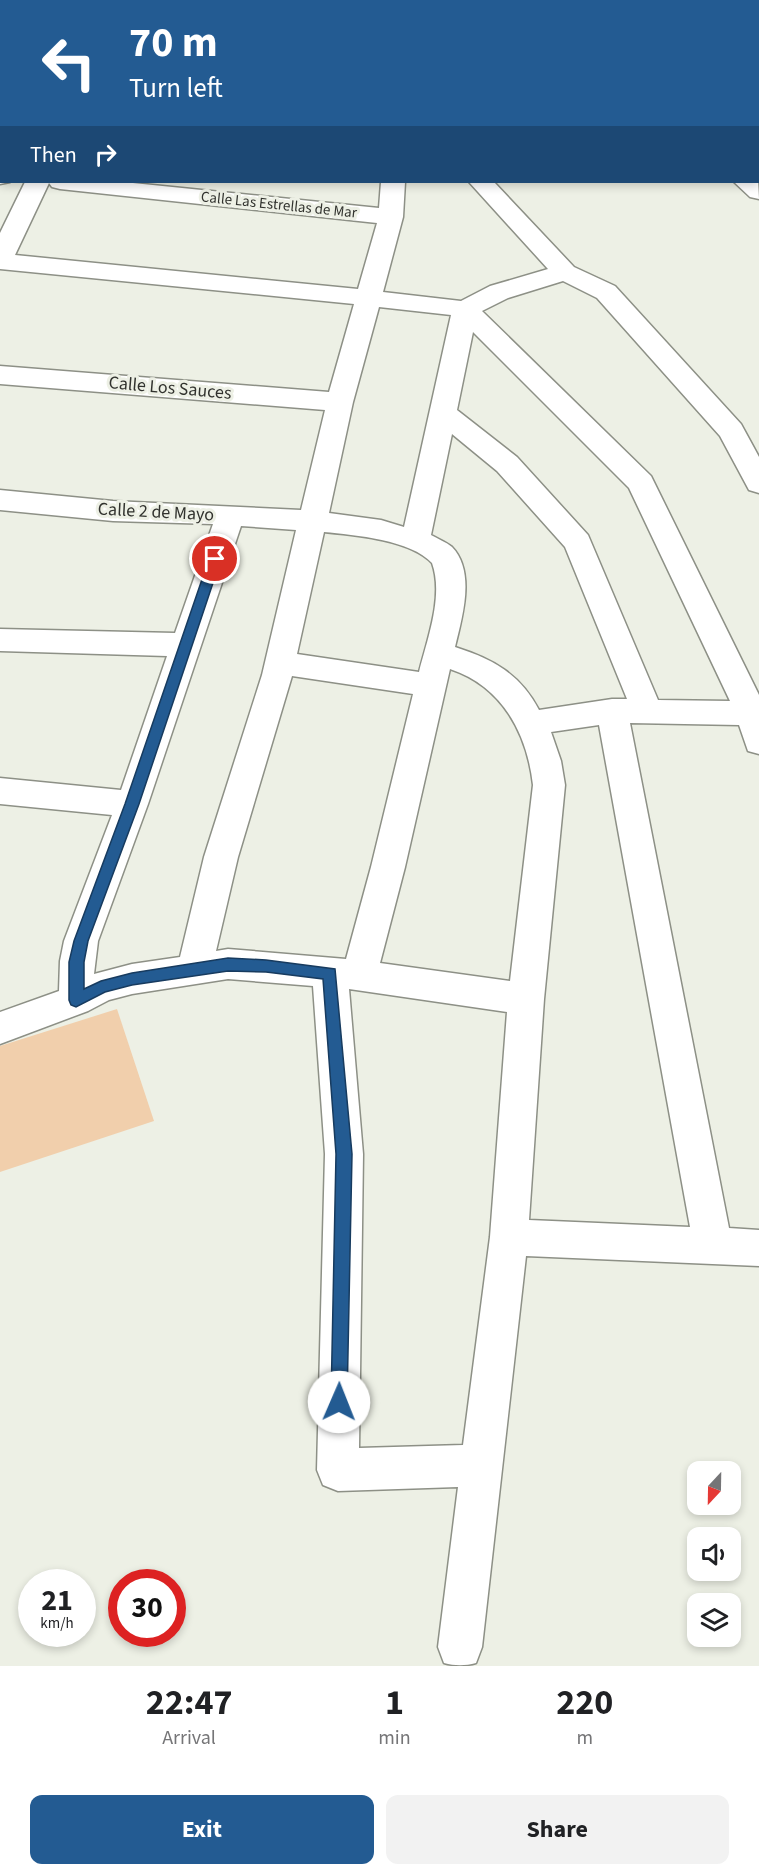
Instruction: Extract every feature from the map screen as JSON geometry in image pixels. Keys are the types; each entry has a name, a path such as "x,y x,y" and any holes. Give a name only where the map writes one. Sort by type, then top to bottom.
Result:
{"street":[{"path":"37,183 0,260 465,309 499,292 566,272"},
{"name":"Calle Las Estrellas de Mar","path":"69,183 391,217"},
{"path":"194,970 221,857 280,663 340,402 391,217 393,183"},
{"path":"482,183 566,272 606,292 731,431 759,483"},
{"path":"416,540 465,309"},
{"path":"465,309 641,483 757,723"},
{"name":"Calle Los Sauces","path":"0,375 340,402"},
{"path":"443,413 507,464 578,542 648,712"},
{"name":"Calle 2 de Mayo","path":"0,500 111,510 313,521 382,531 416,540 441,553 448,568 447,618 388,867 344,974 344,1154 338,1470 481,1465"},
{"path":"76,1000 77,962 81,941 132,804 230,516"},
{"path":"0,640 185,645"},
{"path":"280,663 434,670 473,664 492,674 507,686 520,702 545,754 549,785 526,999 509,1237 460,1647"},
{"path":"531,723 612,711 648,712 757,723"},
{"path":"612,711 713,1246"},
{"path":"0,790 132,804"},
{"path":"0,1028 76,1000 101,987 228,964 344,974 526,999"},
{"path":"509,1237 759,1248"}],"shaded area":[{"path":"117,1009 154,1121 0,1172 0,1046"}],"route":[{"path":"215,559 132,804 81,941 77,962 76,1000 101,987 132,979 228,964 330,973 344,1154 339,1402"}]}
